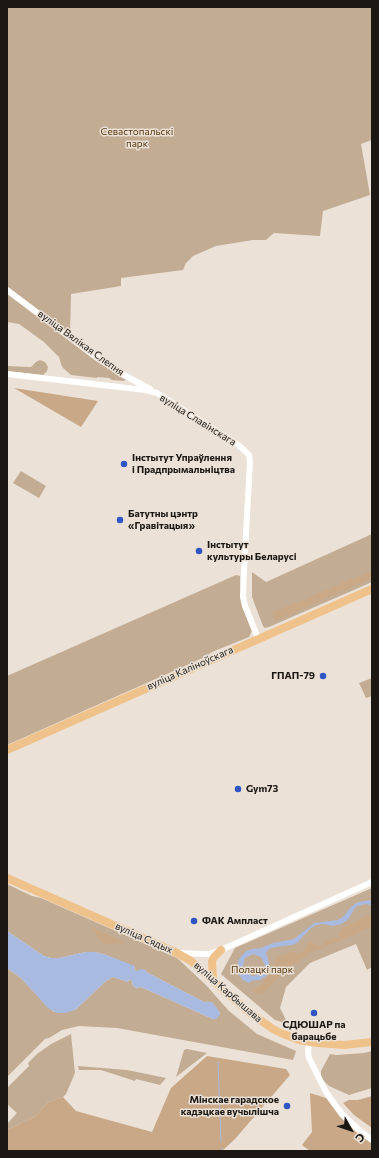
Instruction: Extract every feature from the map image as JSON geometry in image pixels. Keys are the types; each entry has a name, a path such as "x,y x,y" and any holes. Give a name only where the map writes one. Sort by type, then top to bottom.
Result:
{"main road":[{"name":"вуліца Каліноўскага","path":"8,750 258,638 372,589"},
{"name":"вуліца Сядых","path":"7,878 177,953"},
{"path":"213,980 212,961 221,950"},
{"name":"вуліца Карбышава","path":"177,953 191,961 250,1013 273,1029 290,1037 309,1042 344,1045 372,1042"}],"street":[{"name":"вуліца Вялікая Слепня","path":"7,290 92,354 131,379 157,393"},
{"name":"вуліца Славінскага","path":"7,374 130,388 157,393 239,445 247,452 250,457 250,466 243,593 245,606 258,638"},
{"path":"130,388 131,379"},
{"name":"вуліца Сядых","path":"177,953 209,954 221,950 372,882"},
{"path":"309,1042 309,1058 326,1092 342,1114 372,1140"}],"green space":[{"name":"Севастопальскі парк","path":"7,7 372,7 372,140 361,144 370,195 323,211 320,236 274,233 266,240 253,240 216,246 193,256 186,263 183,270 121,278 121,286 71,294 70,336 7,287"},
{"path":"7,293 96,361 126,379 124,381 112,380 109,378 71,375 62,367 59,357 44,342 19,324 7,322"},
{"path":"40,360 45,362 48,367 47,371 43,375 7,371 7,366 31,367"},
{"path":"21,471 46,486 39,498 13,483"},
{"path":"372,534 372,582 269,627 265,628 263,626 252,597 252,572 266,582"},
{"path":"236,575 240,576 241,602 252,631 249,637 212,652 205,657 7,745 7,676"},
{"path":"372,678 372,696 366,698 359,683"},
{"path":"7,884 177,958 206,985 228,1010 257,1034 296,1051 293,1060 117,1028 79,1026 62,1030 45,1039 7,1077 7,968 21,978 54,1012 75,1010 106,981 113,977 128,982 129,979 136,988 141,987 213,1019 216,1019 220,1013 211,1002 204,1002 148,973 145,970 134,970 135,967 106,955 95,952 86,952 55,959 44,956 7,931"},
{"name":"Полацкі парк","path":"372,888 372,967 367,970 356,944 310,963 286,987 280,1008 288,1024 275,1020 221,974 235,948"},
{"path":"71,1034 75,1073 66,1094 63,1097 48,1102 36,1116 7,1130 7,1124 17,1113 7,1104 7,1088 29,1066 28,1063 37,1054 51,1044"},
{"path":"187,1049 207,1053 176,1077 184,1050"},
{"path":"372,1051 372,1088 349,1095 329,1086 323,1080 321,1071 330,1054 364,1053"},
{"path":"78,1066 127,1070 166,1078 160,1085 136,1079 135,1081 101,1070 79,1070"}],"shaded area":[{"path":"14,388 98,401 81,427"},
{"path":"372,570 372,578 275,621 272,613"},
{"path":"372,913 372,927 314,951 286,969 265,992 259,995 255,992 254,990 270,975 278,956 285,955 293,951 297,953 302,952 308,943 312,942 318,946 322,945 326,940 338,938 342,928"},
{"path":"91,927 126,943 105,944 99,939"},
{"path":"207,1056 286,1069 290,1075 235,1139 222,1151 7,1151 7,1130 36,1116 48,1102 63,1097 76,1111 152,1132 171,1088"},
{"path":"310,1093 326,1098 340,1117 357,1133 372,1144 372,1151 310,1151 302,1145 312,1132"},
{"path":"372,1096 372,1128 354,1115 343,1103 349,1100 358,1100"}],"water":[{"path":"372,900 372,905 365,904 357,906 348,920 341,924 333,926 323,924 316,925 311,928 297,943 269,949 266,953 269,962 269,970 266,976 260,980 251,981 249,983 243,980 238,974 240,972 238,964 239,959 246,951 261,948 273,943 294,939 314,923 338,920 358,902","holes":["253,954 261,957 265,965 262,972 251,976 249,971 244,970 243,966 245,958"]},
{"path":"7,931 44,956 51,958 59,958 86,952 95,952 135,966 134,970 145,970 148,973 204,1002 212,1002 219,1011 220,1015 216,1019 213,1019 141,987 136,988 129,979 128,982 113,977 106,981 75,1010 65,1013 57,1013 48,1008 21,978 7,968"}],"waterway":[{"path":"218,1062 221,1142"}],"place":[{"name":"Інстытут Упраўлення і Прадпрымальніцтва","path":"124,464"},
{"name":"Батутны цэнтр «Гравітацыя»","path":"120,520"},
{"name":"Інстытут культуры Беларусі","path":"199,551"},
{"name":"ГПАП-79","path":"323,676"},
{"name":"Gym73","path":"238,789"},
{"name":"ФАК Ампласт","path":"194,921"},
{"name":"СДЮШАР па барацьбе","path":"314,1013"},
{"name":"Мінскае гарадское кадэцкае вучылішча","path":"287,1106"}]}
